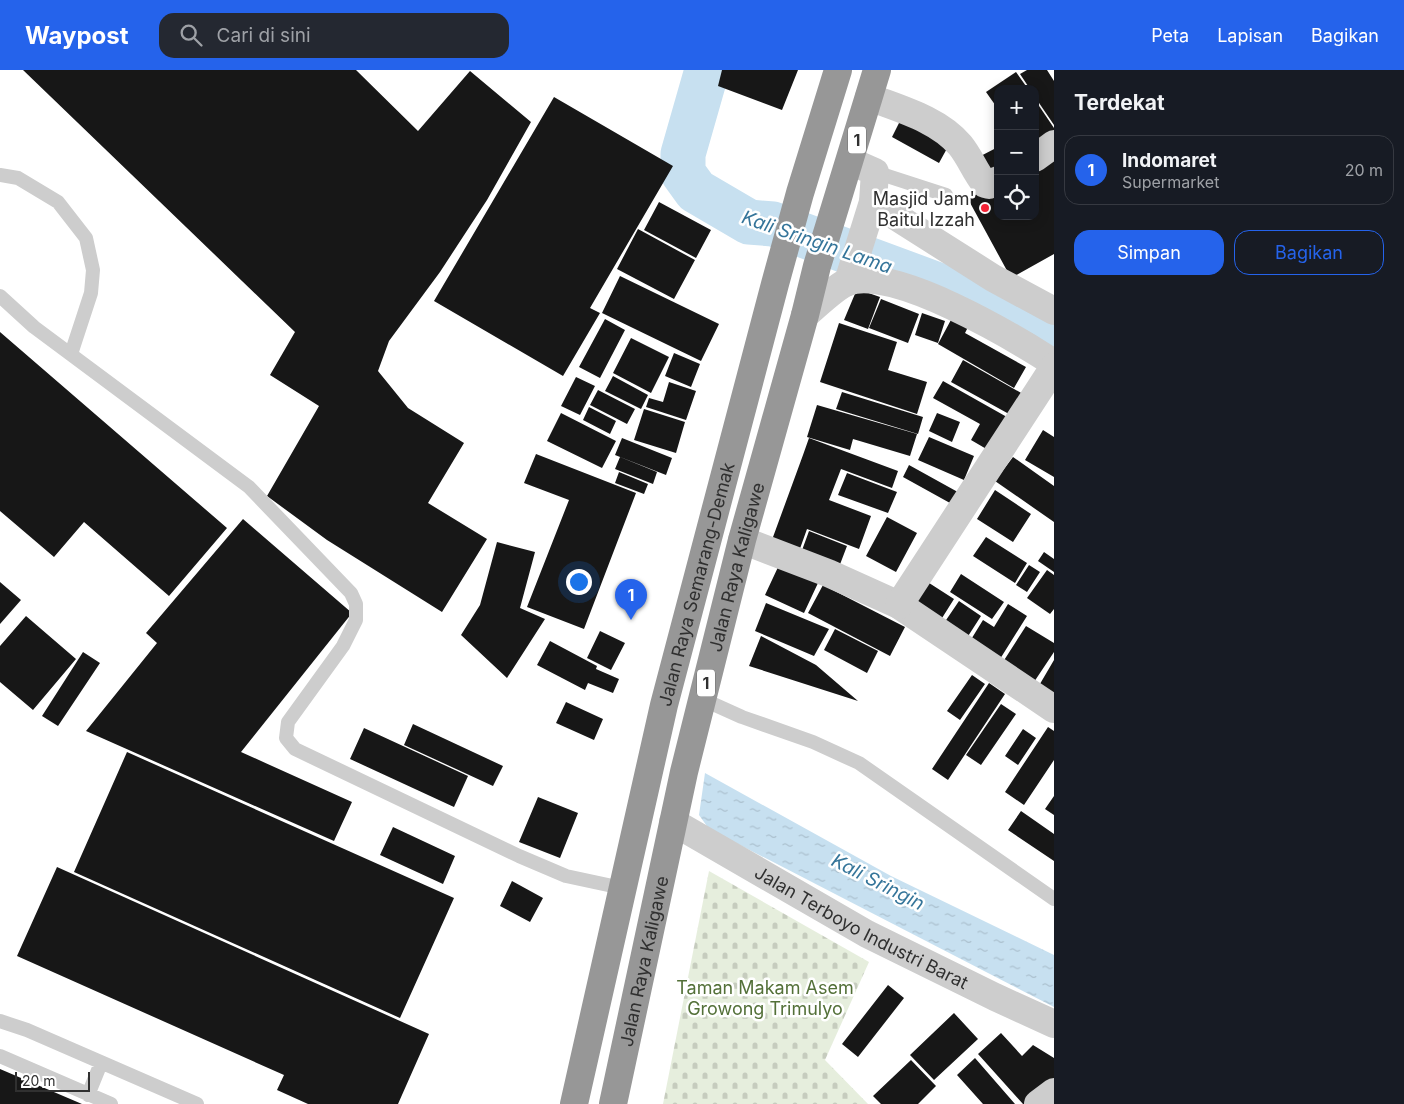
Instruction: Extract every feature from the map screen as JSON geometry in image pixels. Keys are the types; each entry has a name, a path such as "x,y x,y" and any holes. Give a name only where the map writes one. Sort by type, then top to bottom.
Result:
{"highway":[{"name":"Jalan Raya Semarang-Demak","path":"574,1104 664,705 800,193 838,70"},
{"name":"1","path":"850,161 877,70"},
{"name":"Jalan Raya Kaligawe","path":"613,1104 680,826 702,699 742,540 817,266 850,161"}],"street":[{"path":"869,97 904,110 941,128 958,144 985,184 994,182"},
{"path":"1039,155 1054,144"},
{"path":"805,315 850,274 873,202 876,172 850,161"},
{"path":"873,202 992,278 1054,311"},
{"path":"850,274 911,290 947,304 1013,338 1054,365 899,605"},
{"path":"742,540 828,572 899,605 1054,709"},
{"name":"Jalan Terboyo Industri Barat","path":"680,826 867,934 1054,1024"},
{"path":"1038,1104 1054,1092"}],"lane":[{"path":"876,172 946,195"},
{"path":"0,175 18,178 58,202 86,238 93,270 91,293 71,354"},
{"path":"0,296 34,326 249,487 350,593 356,604 356,620 343,646 288,722 286,738 296,750 519,856 566,876 622,888"},
{"path":"702,699 742,717 814,742 858,764 1054,899"},
{"path":"0,1020 197,1104"},
{"path":"0,1056 111,1104"},
{"path":"88,1094 101,1064"}],"green space":[{"name":"Taman Makam Asem Growong Trimulyo","path":"709,871 869,962 825,1060 868,1104 663,1104"}],"water":[{"name":"Kali Sringin","path":"705,773 891,876 1054,955 1054,1007 709,829 699,815"}],"building":[{"path":"23,70 356,70 418,131 470,71 531,122 487,200 440,272 389,341 378,371 408,408 464,443 428,503 487,539 442,612 327,540 267,496 319,406 270,375 295,332"},
{"path":"722,70 798,70 782,110 718,86"},
{"path":"1027,70 1047,70 1054,81 1054,125 1039,103 1039,85 1027,85 1020,74"},
{"path":"1016,72 1025,85 996,85"},
{"path":"994,87 994,103 986,92"},
{"path":"554,97 673,166 590,308 600,313 563,376 434,301"},
{"path":"1039,106 1054,128 1054,134 1039,144"},
{"path":"902,117 950,143 939,163 892,137"},
{"path":"994,149 994,173 973,160"},
{"name":"Masjid Jam' Baitul Izzah","path":"1054,151 1054,254 1011,278 968,199 994,184 994,220 1039,220 1039,159"},
{"path":"659,202 711,230 696,258 644,230"},
{"path":"638,229 695,260 674,299 617,269"},
{"path":"620,276 719,324 701,361 602,313"},
{"path":"857,289 880,297 868,329 844,320"},
{"path":"881,299 919,314 908,343 869,328"},
{"path":"922,313 945,321 938,343 915,335"},
{"path":"952,318 968,327 965,333 1026,367 1014,388 938,344"},
{"path":"605,319 625,330 600,378 579,367"},
{"path":"839,323 897,342 888,370 927,382 917,414 820,382"},
{"path":"0,332 227,528 169,596 84,522 54,557 0,511"},
{"path":"631,338 669,357 651,393 613,373"},
{"path":"674,353 700,364 691,387 665,376"},
{"path":"963,360 1030,398 1018,419 951,382"},
{"path":"613,376 648,395 641,409 605,391"},
{"path":"576,377 595,386 580,415 561,406"},
{"path":"943,381 1014,421 995,454 971,440 980,424 933,398"},
{"path":"669,382 696,391 686,420 646,407 649,398 663,402"},
{"path":"598,390 635,409 627,424 590,405"},
{"path":"842,392 923,417 918,434 836,409"},
{"path":"817,405 917,434 910,456 853,439 850,450 807,437"},
{"path":"589,407 616,421 610,434 583,420"},
{"path":"644,409 685,422 676,453 634,440"},
{"path":"561,413 616,441 602,468 547,441"},
{"path":"937,413 960,422 952,442 929,431"},
{"path":"1043,430 1054,437 1054,477 1025,460"},
{"path":"929,437 974,456 964,480 918,460"},
{"path":"622,438 672,458 666,475 615,455"},
{"path":"809,438 898,471 892,488 841,469 829,500 871,516 859,549 807,529 797,557 769,548"},
{"path":"536,454 636,493 584,629 527,607 569,500 524,483"},
{"path":"620,457 657,472 653,484 615,469"},
{"path":"1013,457 1054,486 1054,522 995,481"},
{"path":"909,465 965,496 959,508 903,477"},
{"path":"619,472 648,484 644,494 615,483"},
{"path":"847,473 897,492 888,513 838,495"},
{"path":"995,490 1031,514 1013,542 977,519"},
{"path":"887,517 917,533 896,572 866,556"},
{"path":"243,519 352,613 241,752 352,802 334,841 86,731 157,643 146,633"},
{"path":"809,531 847,546 839,567 801,553"},
{"path":"986,537 1027,563 1015,583 973,556"},
{"path":"497,542 535,552 520,608 545,619 507,678 461,635 480,605"},
{"path":"1044,552 1054,559 1054,572 1038,561"},
{"path":"779,565 818,583 804,613 765,595"},
{"path":"1029,565 1040,572 1027,592 1016,585"},
{"path":"1047,570 1054,575 1054,609 1050,614 1027,598"},
{"path":"961,574 1004,602 992,619 950,592"},
{"path":"926,581 954,599 937,626 908,608"},
{"path":"0,582 21,600 0,624"},
{"path":"823,585 905,627 890,656 808,613"},
{"path":"959,601 981,616 963,644 940,629"},
{"path":"766,603 829,629 814,656 755,631"},
{"path":"1008,604 1027,616 1000,659 967,646 983,620 994,627"},
{"path":"26,616 76,659 33,710 0,682 0,646"},
{"path":"1026,626 1054,643 1054,652 1032,685 1001,665"},
{"path":"835,629 878,651 867,673 824,650"},
{"path":"600,631 625,643 611,670 587,658"},
{"path":"761,636 816,665 858,701 749,666"},
{"path":"550,641 597,666 596,669 619,679 613,693 588,683 585,690 537,665"},
{"path":"83,652 100,663 58,726 42,716"},
{"path":"1054,660 1054,698 1037,689"},
{"path":"972,675 985,684 960,720 947,711"},
{"path":"989,683 1005,694 948,780 932,769"},
{"path":"566,702 603,719 594,740 556,723"},
{"path":"1001,704 1016,714 981,765 966,755"},
{"path":"413,724 503,766 493,786 404,745"},
{"path":"1048,727 1054,731 1054,760 1024,805 1005,792"},
{"path":"364,728 468,776 454,807 350,759"},
{"path":"1023,729 1036,738 1018,765 1005,756"},
{"path":"127,752 454,898 400,1018 74,872"},
{"path":"1054,796 1054,815 1045,809"},
{"path":"538,797 578,813 560,858 519,842"},
{"path":"1021,811 1054,834 1054,861 1008,830"},
{"path":"393,827 455,856 443,884 380,855"},
{"path":"57,867 429,1034 398,1104 308,1104 277,1090 284,1075 17,956"},
{"path":"512,881 543,898 530,922 500,906"},
{"path":"888,985 904,998 858,1057 842,1044"},
{"path":"954,1013 978,1039 934,1080 910,1055"},
{"path":"1001,1033 1022,1056 1033,1045 1054,1058 1054,1081 1028,1104 1023,1104 978,1054"},
{"path":"975,1058 1015,1104 983,1104 957,1075"},
{"path":"911,1060 936,1086 918,1104 881,1104 873,1096"},
{"path":"0,1069 82,1104 0,1104"}],"waterway":[{"name":"Kali Sringin Lama","path":"707,70 683,154 683,173 696,191 749,222 773,224 965,295 1054,346"}],"place":[{"name":"Masjid Jam' Baitul Izzah","path":"985,208"},
{"name":"Indomaret","path":"631,620"}]}
